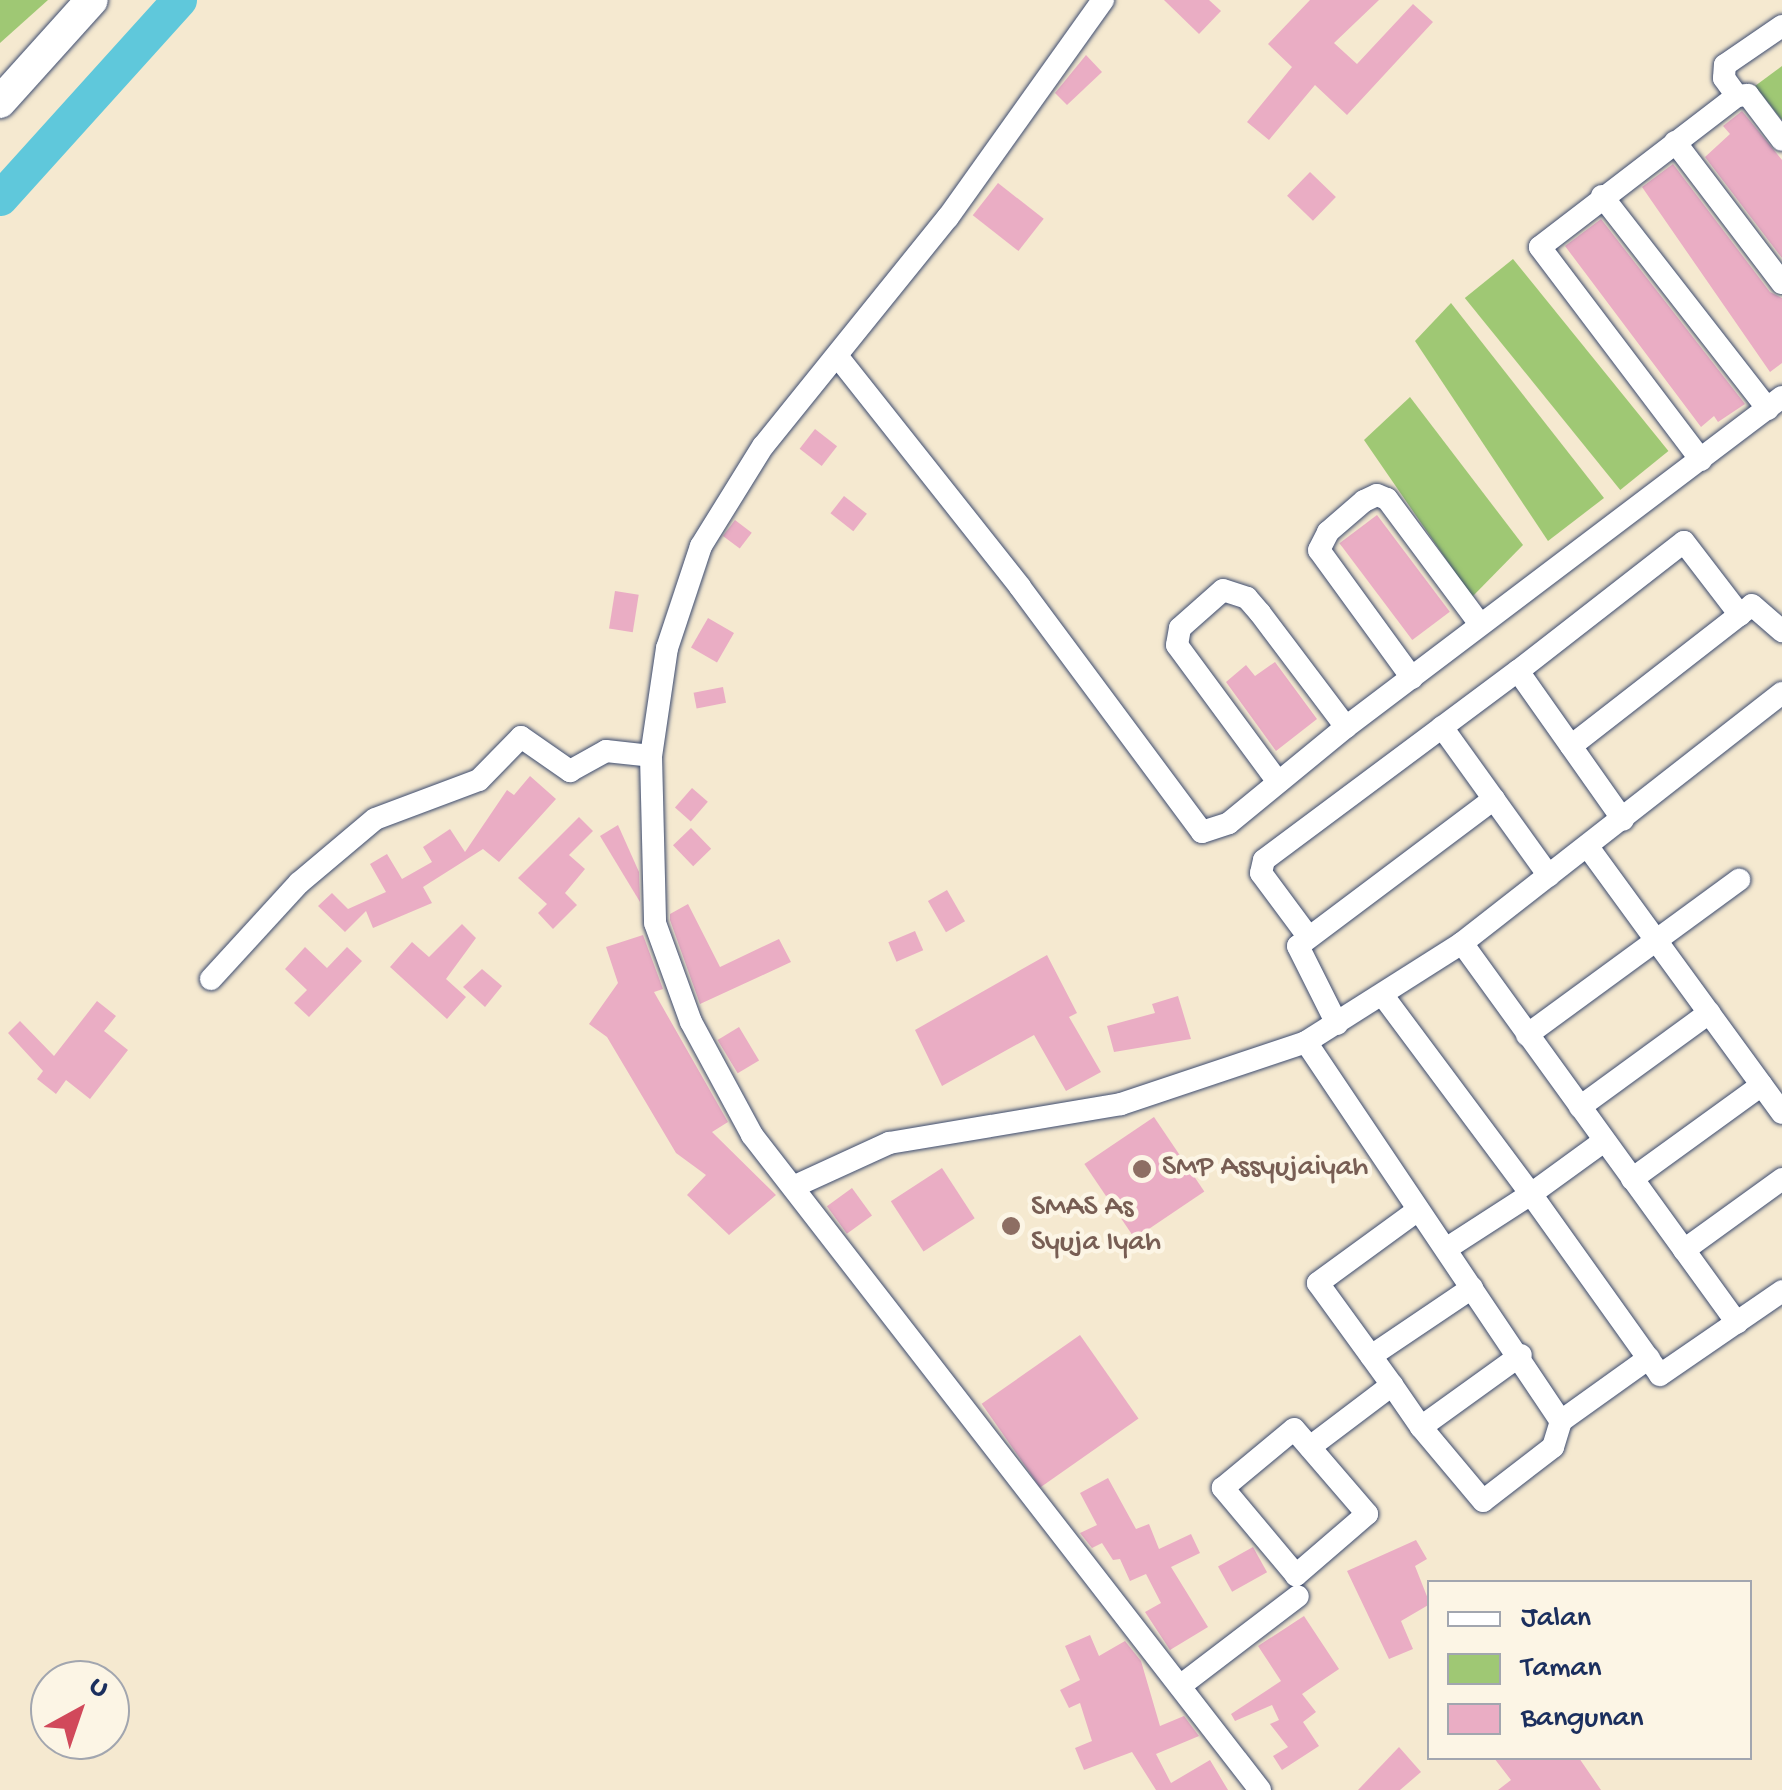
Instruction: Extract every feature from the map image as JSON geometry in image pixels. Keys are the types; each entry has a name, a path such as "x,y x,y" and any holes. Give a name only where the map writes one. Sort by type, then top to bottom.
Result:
{"street":[{"path":"0,102 92,0"},
{"path":"1103,0 838,357 763,446 701,546 667,648 651,756 655,923 672,976 711,1066 793,1187 1260,1790"},
{"path":"1736,96 1724,78 1725,65 1782,26"},
{"path":"1701,460 1541,256 1543,241 1736,96 1748,95 1782,140"},
{"path":"1676,142 1782,283"},
{"path":"838,357 1020,587 1202,832 1230,823 1346,727 1775,403 1602,196"},
{"path":"1412,678 1318,550 1328,532 1364,501 1377,495 1387,500 1480,624"},
{"path":"1306,935 1261,873 1264,860 1684,542 1740,615"},
{"path":"1278,782 1178,645 1180,628 1224,590 1247,598 1346,727"},
{"path":"1571,746 1740,615 1762,607 1782,631"},
{"path":"1518,671 1622,820"},
{"path":"793,1187 889,1143 1121,1104 1306,1042 1384,997 1462,943 1782,694"},
{"path":"1442,728 1549,876"},
{"path":"211,979 299,883 353,836 408,803 479,780 521,738 570,771 606,752 651,756"},
{"path":"1337,1024 1298,956 1306,935 1494,799"},
{"path":"1588,846 1782,1114"},
{"path":"1526,1034 1739,880"},
{"path":"1462,943 1737,1324"},
{"path":"1384,997 1660,1374 1782,1291"},
{"path":"1580,1107 1709,1013"},
{"path":"1306,1042 1521,1355 1560,1421"},
{"path":"1632,1179 1762,1085"},
{"path":"1446,1250 1604,1141"},
{"path":"1684,1250 1782,1179"},
{"path":"1418,1210 1318,1282 1421,1427 1483,1500 1553,1447 1560,1421 1648,1358"},
{"path":"1371,1356 1472,1288"},
{"path":"1421,1427 1521,1355"},
{"path":"1310,1447 1392,1385"},
{"path":"1294,1428 1310,1447 1368,1514 1296,1574 1224,1488 1294,1428"},
{"path":"1180,1686 1298,1596"}],"green space":[{"path":"0,0 48,0 0,43"},
{"path":"1782,66 1782,120 1755,86"},
{"path":"1513,259 1668,451 1620,490 1465,298"},
{"path":"1451,303 1604,498 1548,541 1415,341"},
{"path":"1410,397 1523,545 1472,597 1364,440"}],"building":[{"path":"1164,0 1209,0 1221,11 1199,34"},
{"path":"1310,0 1379,0 1334,43 1357,64 1413,4 1433,22 1347,115 1315,85 1269,140 1247,122 1292,67 1268,44"},
{"path":"1086,55 1102,72 1067,105 1055,93"},
{"path":"1742,111 1782,160 1782,258 1705,157 1730,134 1723,126"},
{"path":"1673,164 1770,292 1782,298 1782,363 1770,372 1642,187"},
{"path":"1310,172 1336,197 1313,221 1287,196"},
{"path":"998,183 1044,219 1018,251 973,215"},
{"path":"1601,219 1745,404 1718,422 1714,416 1701,427 1565,246"},
{"path":"815,429 837,446 822,466 800,449"},
{"path":"844,496 867,514 853,531 830,513"},
{"path":"1377,515 1450,612 1412,640 1339,543"},
{"path":"735,520 752,533 740,549 723,536"},
{"path":"615,591 639,595 633,632 609,629"},
{"path":"708,618 734,633 717,662 691,647"},
{"path":"1275,662 1317,719 1276,751 1226,682 1246,665 1255,676"},
{"path":"723,687 726,703 697,708 694,693"},
{"path":"530,776 556,799 499,862 483,849 423,887 432,903 373,928 366,911 345,932 318,906 332,893 348,909 386,892 370,864 387,854 402,879 432,862 423,847 450,829 465,852 507,790 514,795"},
{"path":"692,788 708,802 691,821 675,808"},
{"path":"579,817 593,831 569,855 585,869 565,893 577,905 553,929 538,913 547,904 518,878"},
{"path":"618,825 639,872 640,902 600,836"},
{"path":"691,828 711,849 693,866 673,845"},
{"path":"947,890 965,921 946,932 928,901"},
{"path":"688,904 720,967 779,939 791,962 700,1004 670,920 670,914"},
{"path":"462,924 476,938 446,979 466,997 447,1019 390,967 412,942 429,957"},
{"path":"915,931 923,950 897,962 888,942"},
{"path":"643,935 663,989 654,992 728,1122 712,1132 776,1195 729,1235 687,1195 706,1175 676,1153 607,1037 589,1024 618,983 606,947"},
{"path":"305,947 327,968 347,947 362,961 309,1017 294,1003 307,990 285,969"},
{"path":"1047,955 1077,1013 1069,1017 1101,1072 1066,1091 1034,1035 942,1086 915,1030"},
{"path":"482,969 502,986 485,1007 463,987"},
{"path":"1178,996 1191,1039 1114,1052 1107,1026 1155,1013 1152,1004"},
{"path":"97,1001 116,1016 104,1031 128,1050 90,1099 66,1080 56,1094 37,1079 43,1071 8,1033 20,1021 54,1056"},
{"path":"739,1027 759,1060 738,1073 718,1040"},
{"path":"1154,1117 1204,1192 1135,1239 1084,1164"},
{"path":"942,1168 975,1218 924,1252 891,1201"},
{"path":"852,1188 872,1216 847,1234 827,1206"},
{"path":"1080,1335 1139,1419 1040,1487 982,1404"},
{"path":"1108,1478 1136,1529 1149,1524 1159,1549 1191,1534 1200,1553 1171,1567 1208,1627 1170,1650 1145,1612 1161,1603 1146,1574 1130,1581 1120,1559 1113,1560 1102,1543 1092,1548 1080,1533 1097,1525 1080,1493"},
{"path":"1416,1540 1427,1559 1415,1566 1427,1606 1401,1621 1413,1649 1389,1659 1347,1571"},
{"path":"1253,1547 1267,1572 1232,1592 1218,1566"},
{"path":"1304,1616 1339,1669 1302,1694 1316,1712 1303,1722 1319,1746 1282,1770 1273,1756 1288,1747 1270,1724 1279,1720 1272,1705 1235,1721 1231,1714 1281,1681 1258,1646"},
{"path":"1090,1635 1099,1656 1125,1641 1141,1661 1160,1726 1184,1716 1199,1736 1156,1754 1171,1783 1210,1760 1228,1790 1156,1790 1132,1752 1084,1770 1075,1748 1092,1741 1080,1703 1069,1708 1060,1690 1080,1680 1065,1646"},
{"path":"1399,1747 1421,1772 1400,1790 1358,1790"},
{"path":"1496,1760 1580,1760 1601,1790 1498,1790 1511,1780"}],"waterway":[{"path":"0,198 179,0"}],"place":[{"name":"SMP Assyujaiyah","path":"1142,1169"},
{"name":"SMAS As Syuja Iyah","path":"1011,1226"}]}
